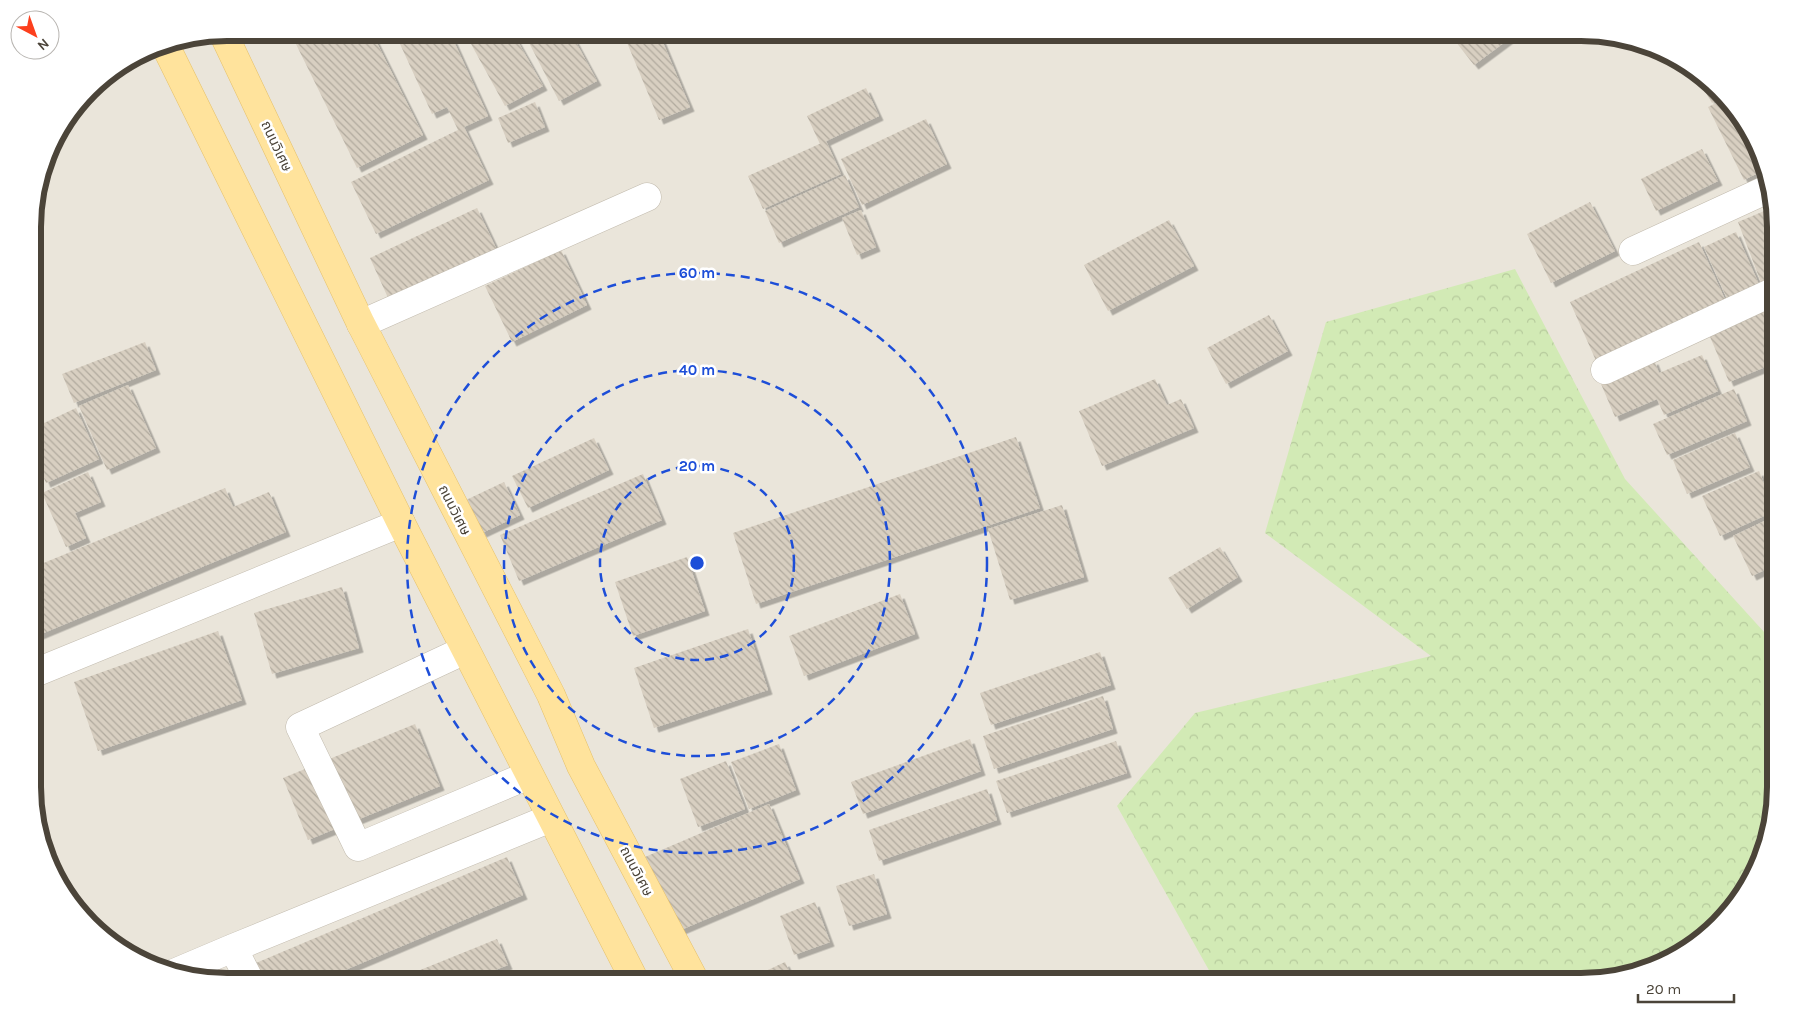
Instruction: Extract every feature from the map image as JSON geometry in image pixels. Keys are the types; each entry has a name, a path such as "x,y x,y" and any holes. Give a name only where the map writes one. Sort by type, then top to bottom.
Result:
{"main road":[{"name":"ถนนวิเศษ","path":"227,41 361,324 551,695 582,766 691,973"},
{"path":"168,51 401,523 631,973"}],"street":[{"path":"1633,251 1763,191"},
{"path":"361,324 647,197"},
{"path":"1606,370 1767,295"},
{"path":"41,670 401,523"},
{"path":"465,650 300,727 358,847 529,775"},
{"path":"186,968 551,818"},
{"path":"233,948 246,973"}],"shaded area":[{"path":"1580,41 1617,45 1663,60 1703,87 1728,114 1742,134 1753,156 1765,203 1767,228 1767,786 1763,823 1748,869 1721,909 1703,927 1674,948 1652,959 1629,966 1605,971 1580,973 228,973 191,969 145,954 105,927 80,900 66,880 55,858 43,811 41,786 41,228 45,191 55,156 66,134 87,105 114,80 145,60 179,48 215,42"}],"green space":[{"path":"1515,269 1625,479 1767,635 1767,786 1763,823 1757,846 1742,880 1721,909 1694,934 1663,954 1617,969 1580,973 1211,973 1117,806 1195,713 1431,656 1265,533 1326,322"}],"building":[{"path":"294,41 376,41 423,135 357,168"},
{"path":"399,41 454,41 488,116 464,127 489,180 376,234 351,182 458,130 447,107 432,114"},
{"path":"469,41 518,41 543,86 505,106"},
{"path":"528,41 575,41 597,81 559,101"},
{"path":"626,41 662,41 690,107 659,120"},
{"path":"1455,41 1506,41 1474,65"},
{"path":"1702,86 1716,100 1712,103"},
{"path":"866,88 879,116 820,144 807,116"},
{"path":"535,102 545,127 508,143 498,118"},
{"path":"1718,102 1728,114 1748,145 1758,173 1744,180 1708,107"},
{"path":"926,119 947,164 862,205 841,159"},
{"path":"826,141 841,174 763,209 748,176"},
{"path":"1702,149 1718,181 1656,211 1641,179"},
{"path":"845,175 859,207 779,243 765,211"},
{"path":"1590,202 1615,251 1551,283 1527,234"},
{"path":"477,208 496,248 389,300 370,258"},
{"path":"861,210 876,247 857,255 842,218"},
{"path":"1766,210 1767,283 1762,285 1738,222"},
{"path":"1169,220 1194,266 1108,311 1084,265"},
{"path":"1736,232 1761,289 1729,303 1704,247"},
{"path":"1699,242 1727,304 1597,363 1570,302"},
{"path":"561,250 587,305 512,342 485,286"},
{"path":"1767,306 1767,366 1729,382 1708,332"},
{"path":"1269,315 1288,351 1226,384 1207,348"},
{"path":"145,342 156,370 74,403 62,374"},
{"path":"1702,355 1718,391 1664,415 1657,399 1615,417 1601,384 1654,360 1659,373"},
{"path":"1155,379 1167,405 1181,399 1194,428 1102,466 1079,411"},
{"path":"128,385 156,448 107,470 79,406"},
{"path":"1734,389 1747,421 1667,455 1653,424"},
{"path":"76,408 99,459 46,483 41,471 41,422 42,424"},
{"path":"1735,433 1750,467 1687,494 1673,460"},
{"path":"1016,437 1040,508 756,604 733,533"},
{"path":"594,438 609,470 528,508 512,476"},
{"path":"1759,471 1767,491 1767,515 1720,536 1702,496"},
{"path":"88,472 101,502 75,513 86,538 66,547 42,493"},
{"path":"643,474 662,520 519,581 500,535"},
{"path":"504,482 520,515 482,533 466,500"},
{"path":"225,488 233,507 269,492 286,532 41,634 41,564"},
{"path":"1062,505 1084,577 1010,600 988,529"},
{"path":"1767,520 1767,569 1752,576 1733,536"},
{"path":"1220,547 1238,577 1187,609 1168,578"},
{"path":"687,557 705,611 633,636 615,582"},
{"path":"342,587 359,648 272,674 254,613"},
{"path":"900,594 915,634 804,676 789,636"},
{"path":"748,629 768,690 654,728 634,668"},
{"path":"218,631 242,700 98,751 74,682"},
{"path":"1100,652 1111,685 991,725 980,693"},
{"path":"1103,696 1113,729 994,769 983,736"},
{"path":"415,724 440,786 308,840 283,778"},
{"path":"970,739 981,771 863,814 851,782"},
{"path":"1116,741 1127,773 1007,813 996,781"},
{"path":"779,744 796,790 749,809 731,762"},
{"path":"726,761 745,809 698,827 680,779"},
{"path":"987,789 997,820 879,861 869,830"},
{"path":"769,804 800,879 676,932 645,857"},
{"path":"507,857 523,895 338,973 260,973 256,963"},
{"path":"874,874 887,914 849,926 836,886"},
{"path":"815,902 830,942 794,955 780,916"},
{"path":"497,939 508,965 488,973 413,973"},
{"path":"785,962 790,973 761,973"}]}
